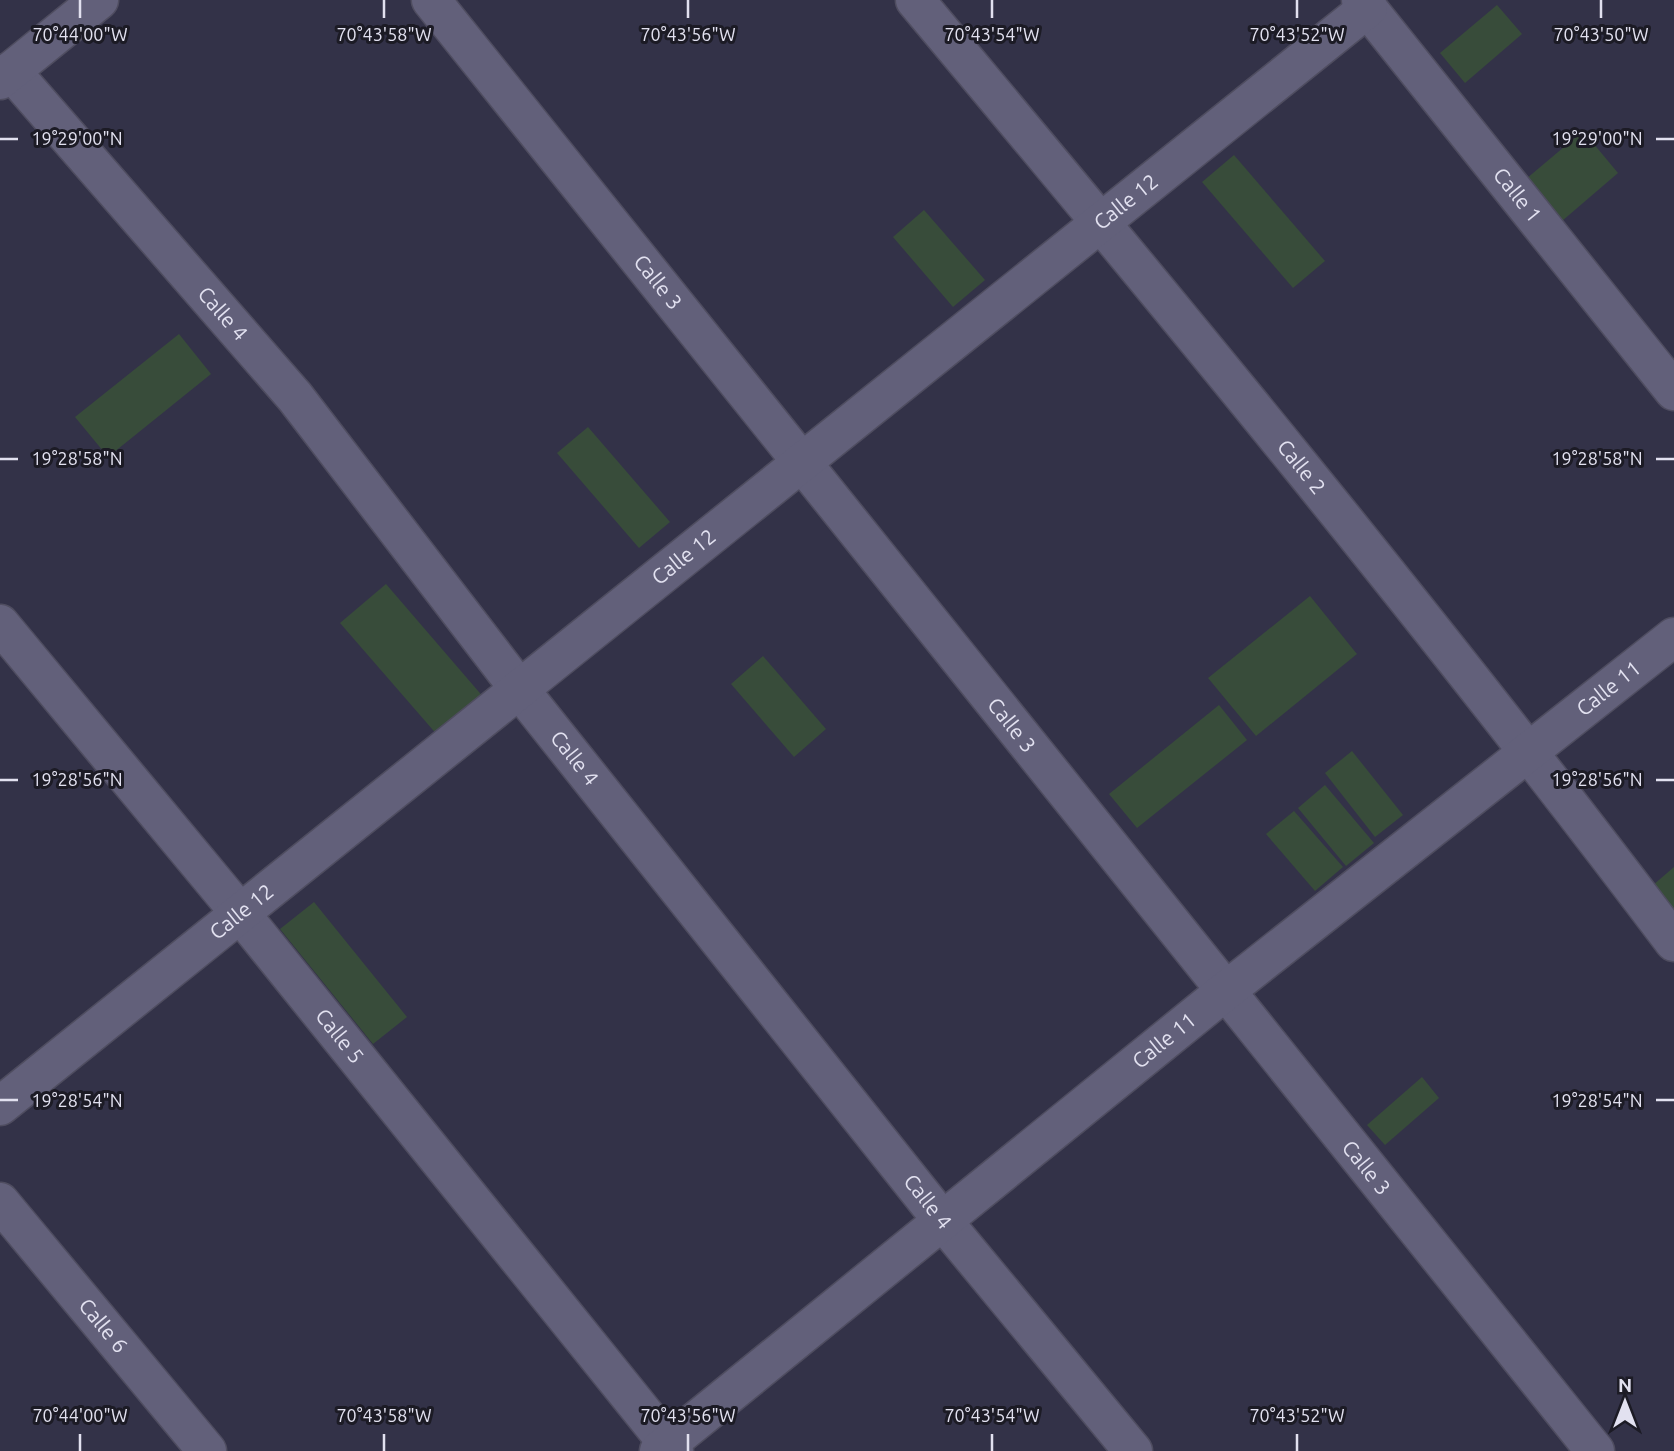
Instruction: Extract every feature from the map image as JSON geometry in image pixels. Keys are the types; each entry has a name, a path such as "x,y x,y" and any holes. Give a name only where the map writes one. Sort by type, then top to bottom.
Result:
{"street":[{"path":"5,76 99,0"},
{"name":"Calle 3","path":"430,0 804,463 1223,993 1595,1451"},
{"name":"Calle 2","path":"915,0 1103,224 1530,751 1674,942"},
{"name":"Calle 12","path":"0,1106 1103,224 1365,4"},
{"name":"Calle 1","path":"1365,4 1674,391"},
{"name":"Calle 4","path":"5,76 295,397 520,690 942,1220 1133,1451"},
{"name":"Calle 5","path":"0,624 240,913 667,1449"},
{"name":"Calle 11","path":"667,1449 942,1220 1223,993 1674,637"},
{"name":"Calle 6","path":"0,1202 207,1451"}],"building":[{"path":"1497,5 1522,34 1465,83 1440,53"},
{"path":"1583,131 1618,173 1562,221 1526,179"},
{"path":"1234,155 1325,261 1293,288 1202,182"},
{"path":"924,210 985,280 953,307 893,237"},
{"path":"179,334 211,374 108,457 75,417"},
{"path":"588,427 670,522 639,548 557,453"},
{"path":"386,584 485,699 439,737 340,623"},
{"path":"1310,596 1357,654 1256,736 1208,678"},
{"path":"763,656 826,729 794,757 731,684"},
{"path":"1219,705 1247,740 1137,828 1109,794"},
{"path":"1352,751 1403,815 1375,837 1325,773"},
{"path":"1325,785 1374,843 1346,866 1298,808"},
{"path":"1294,811 1343,867 1315,891 1266,834"},
{"path":"1674,867 1674,925 1645,892"},
{"path":"314,902 407,1017 373,1044 280,929"},
{"path":"1422,1077 1439,1098 1385,1145 1367,1125"}]}
